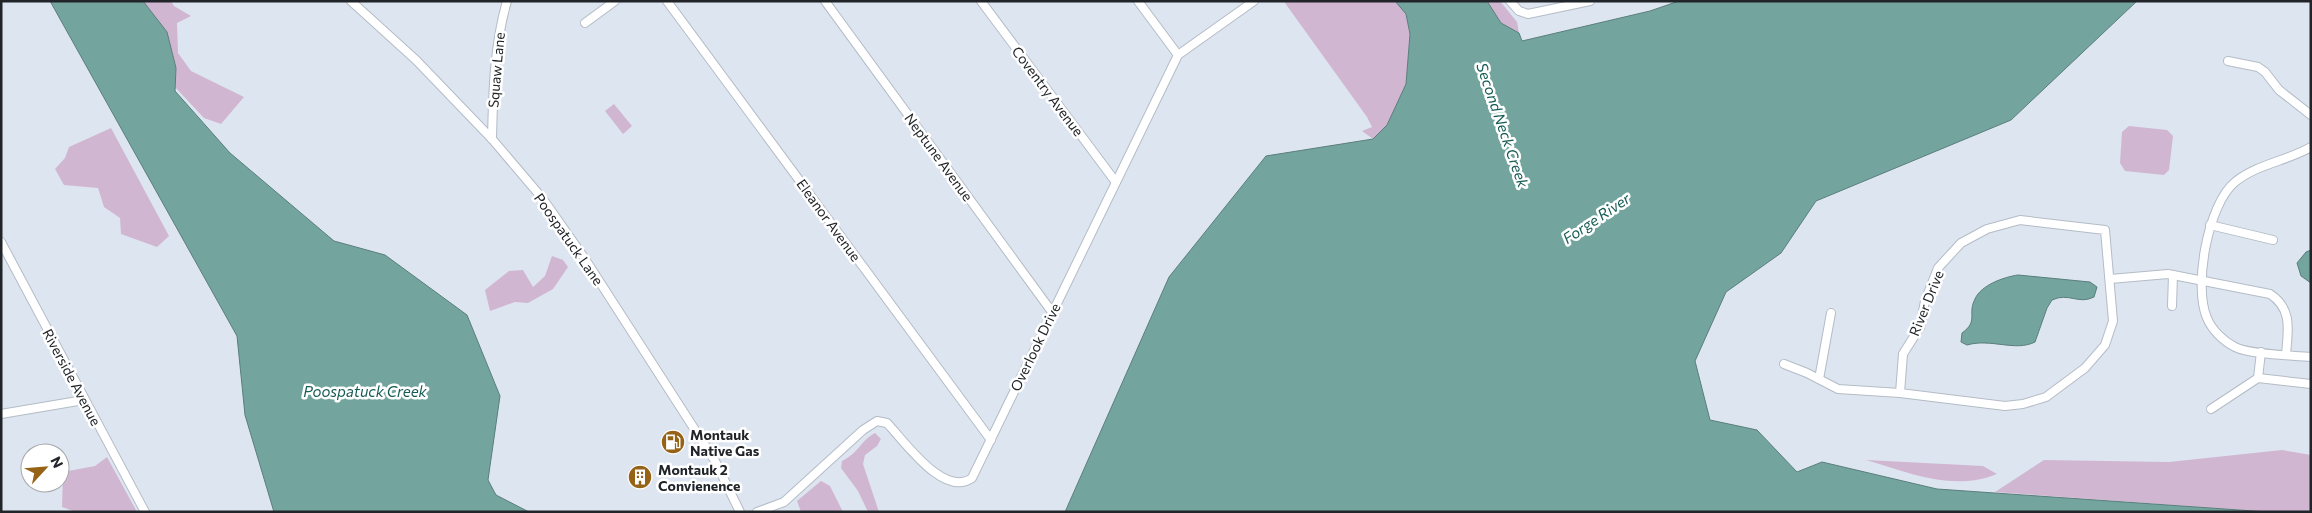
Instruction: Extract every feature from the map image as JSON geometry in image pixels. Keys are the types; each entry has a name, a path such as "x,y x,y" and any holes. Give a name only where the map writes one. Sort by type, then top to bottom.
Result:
{"street":[{"name":"Poospatuck Lane","path":"351,1 414,58 492,139 544,198 724,475 740,512"},
{"name":"Squaw Lane","path":"492,139 494,77 499,30 507,1"},
{"path":"585,23 615,1"},
{"name":"Eleanor Avenue","path":"667,1 991,440"},
{"name":"Neptune Avenue","path":"825,1 1052,312"},
{"name":"Coventry Avenue","path":"981,1 1115,181"},
{"path":"1138,1 1178,54"},
{"name":"Overlook Drive","path":"757,512 784,502 863,430 878,421 887,423 936,475 954,483 964,484 972,478 1178,54 1254,1"},
{"path":"1510,1 1519,11 1528,14 1590,1"},
{"path":"2228,61 2258,67 2265,72 2280,90 2311,115"},
{"path":"2311,147 2252,171 2234,182 2222,198 2210,225 2202,281 2203,306 2212,328 2218,335 2236,348 2311,357"},
{"name":"River Drive","path":"2020,220 2105,230 2113,321 2105,345 2085,368 2046,397 2023,404 2005,406 1900,393 1904,354 1920,327 1925,301 1938,268 1961,243 1987,229 2020,220"},
{"path":"2210,225 2273,240"},
{"name":"Riverside Avenue","path":"1,242 145,512"},
{"path":"2172,306 2173,275"},
{"path":"2110,279 2173,275 2270,294 2279,300 2286,313 2288,330 2286,354"},
{"path":"1819,379 1831,313"},
{"path":"2258,378 2261,352"},
{"path":"1784,364 1838,389 1900,393"},
{"path":"2211,409 2258,378 2311,384"},
{"path":"1,414 84,400"}],"shaded area":[{"path":"143,1 171,1 174,6 191,16 177,23 178,53 191,71 244,97 221,124 204,118 175,87 176,68 167,32"},
{"path":"1287,1 1395,1 1407,14 1410,34 1406,84 1387,125 1373,139 1362,131 1372,127 1367,117 1285,3"},
{"path":"1487,1 1500,1 1517,22 1519,33 1501,23"},
{"path":"614,104 632,126 623,134 605,111"},
{"path":"2129,126 2167,130 2173,136 2169,170 2164,175 2125,171 2120,163 2122,132"},
{"path":"111,128 169,236 157,247 121,234 120,218 104,207 98,188 64,185 55,169 65,158 69,147"},
{"path":"552,256 563,260 568,267 553,289 528,303 515,302 490,311 485,290 509,271 523,270 533,287 545,276"},
{"path":"875,433 881,439 877,446 865,455 863,464 879,512 868,512 858,491 841,468 842,461 853,454 866,439"},
{"path":"2282,450 2311,455 2311,512 2268,512 1995,492 2044,460 2169,462"},
{"path":"107,457 137,512 76,512 62,507 62,493 70,493 70,471 95,466"},
{"path":"1866,460 1983,466 1997,474 1980,479 1948,481 1915,475"},
{"path":"821,481 830,486 843,512 801,512 797,501"}],"water":[{"name":"Poospatuck Creek","path":"50,1 143,1 167,32 176,68 175,91 230,153 334,241 385,255 467,315 500,396 488,480 496,495 529,512 274,512 245,415 237,336"},
{"path":"1395,1 1487,1 1501,23 1519,33 1522,41 1650,11 1679,1 2137,1 2011,120 1816,201 1781,253 1726,292 1695,361 1710,420 1757,430 1797,472 1822,462 1937,489 2268,512 1065,512 1169,277 1266,156 1373,139 1387,125 1406,84 1410,34 1406,14"},
{"path":"2311,250 2311,283 2301,276 2297,263 2306,252"},
{"path":"2018,275 2090,282 2097,287 2094,297 2088,299 2063,297 2052,300 2047,308 2035,342 2019,346 1985,343 1967,345 1961,342 1962,333 1970,325 1973,304 1978,294 1994,282"}],"place":[{"name":"Montauk Native Gas","path":"673,442"},
{"name":"Montauk 2 Convienence","path":"640,477"}],"water label":[{"name":"Second Neck Creek","path":"1503,125"},
{"name":"Forge River","path":"1596,218"}]}
